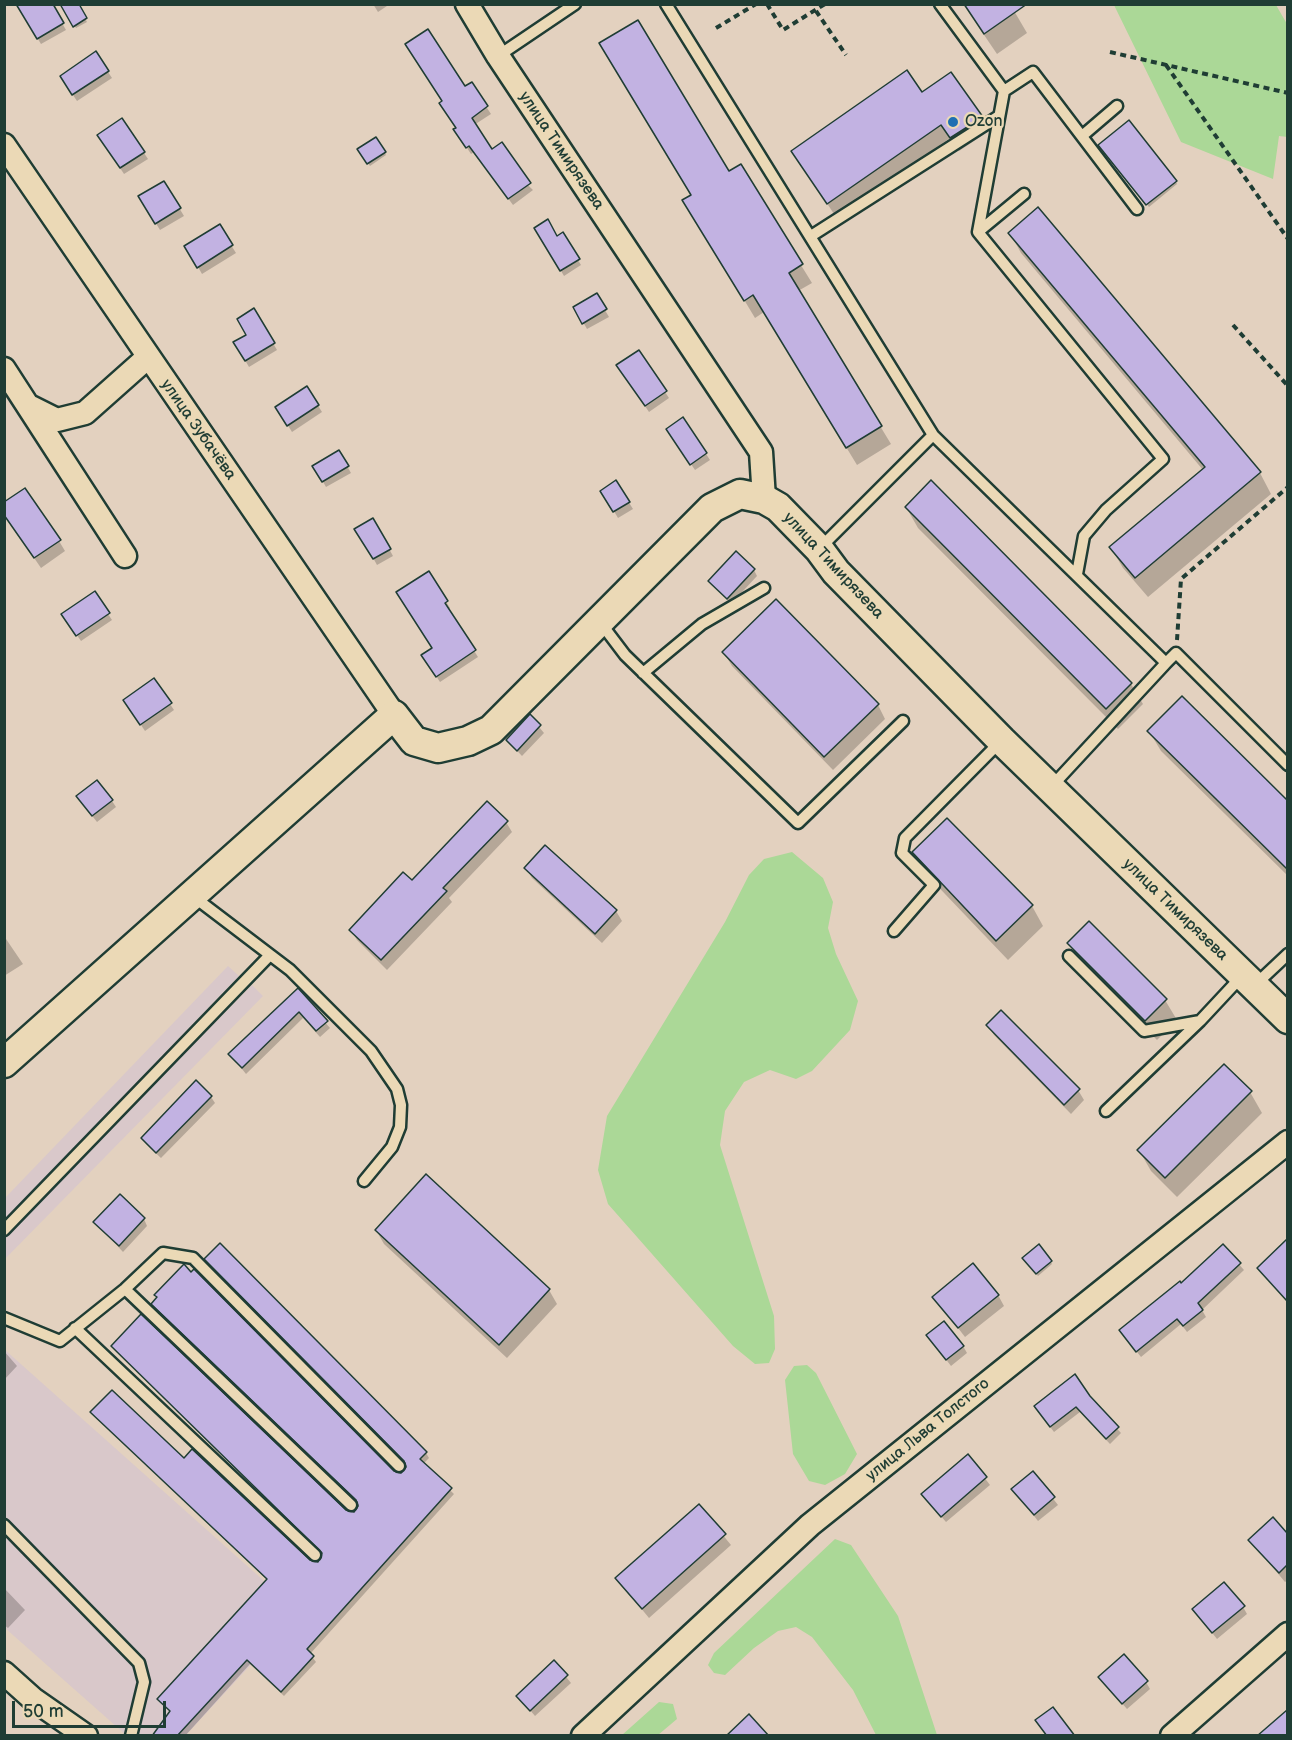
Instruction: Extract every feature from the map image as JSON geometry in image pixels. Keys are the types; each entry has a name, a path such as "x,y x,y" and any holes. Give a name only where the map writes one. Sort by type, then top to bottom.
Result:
{"street":[{"name":"улица Тимирязева","path":"467,4 498,56 761,452 764,499 778,507 819,549 836,572 1002,741 1287,1019"},
{"name":"улица Зубачёва","path":"4,145 394,715"},
{"path":"30,406 57,420 85,413 148,357"},
{"path":"4,369 125,556"},
{"path":"5,1061 194,897 394,715 414,741 438,748 468,741 491,730 712,508 740,494 764,499"},
{"name":"улица Льва Толстого","path":"583,1736 810,1524 1287,1142"},
{"path":"1172,1736 1287,1634"},
{"path":"4,1673 33,1699 86,1736"}],"lane":[{"path":"498,56 575,4"},
{"path":"666,4 933,435 1166,663"},
{"path":"940,4 1004,91"},
{"path":"1077,574 1084,536 1106,510 1163,459 978,232 1004,91 1033,72 1137,209"},
{"path":"1082,136 1117,106"},
{"path":"811,236 999,116"},
{"path":"978,232 1024,194"},
{"path":"819,549 933,435"},
{"path":"643,673 702,624 764,588"},
{"path":"600,621 625,655 798,823 903,721"},
{"path":"1051,788 1176,653 1287,765"},
{"path":"894,931 934,885 903,853 905,838 1002,741"},
{"path":"194,897 290,970 371,1051 397,1089 401,1105 399,1127 392,1147 364,1181"},
{"path":"1106,1111 1200,1021 1248,981 1287,954"},
{"path":"4,1230 270,955"},
{"path":"1069,956 1144,1031 1200,1021"},
{"path":"4,1318 60,1341 125,1289 163,1253 194,1258 399,1466"},
{"path":"125,1289 351,1505"},
{"path":"75,1328 315,1556"},
{"path":"4,1526 139,1663 144,1682 131,1736"}],"path":[{"path":"716,28 756,4"},
{"path":"766,4 783,30 825,4"},
{"path":"816,11 846,55"},
{"path":"1110,52 1287,93"},
{"path":"1166,65 1287,239"},
{"path":"1233,324 1287,386"},
{"path":"1176,653 1181,579 1287,487"}],"shaded area":[{"path":"228,966 239,976 5,1220 5,1198"},
{"path":"252,985 263,996 5,1259 5,1237"},
{"path":"4,1349 263,1580 293,1619 186,1735 126,1735 5,1628"}],"green space":[{"path":"1114,5 1276,5 1287,24 1288,137 1279,136 1273,179 1181,142"},
{"path":"792,852 823,878 833,902 828,928 836,954 858,1001 850,1030 812,1071 796,1079 770,1070 744,1082 725,1111 720,1145 774,1316 775,1349 769,1363 755,1364 733,1346 608,1204 598,1170 607,1116 725,922 749,875 764,859"},
{"path":"807,1365 816,1373 857,1454 845,1474 825,1485 809,1481 793,1454 785,1380 794,1366"},
{"path":"835,1539 851,1545 898,1616 937,1735 876,1735 853,1690 812,1637 796,1627 778,1631 754,1648 725,1675 714,1673 708,1665 714,1653"},
{"path":"659,1702 673,1704 677,1719 658,1735 622,1735"}],"building":[{"path":"16,4 53,4 64,23 37,39"},
{"path":"60,4 79,4 87,18 73,27"},
{"path":"964,4 1027,4 984,34"},
{"path":"638,20 729,171 741,164 803,264 789,273 882,426 846,448 753,295 744,301 682,200 691,195 599,43"},
{"path":"428,29 465,86 472,82 488,106 472,118 492,149 502,142 531,183 508,199 469,146 466,148 453,129 456,128 439,103 442,101 405,44"},
{"path":"96,51 109,71 72,95 60,76"},
{"path":"907,70 922,92 951,72 983,117 950,138 941,125 827,204 791,151"},
{"path":"122,118 145,152 120,168 97,135"},
{"path":"1129,120 1177,181 1146,205 1098,145"},
{"path":"376,137 386,152 367,164 357,149"},
{"path":"164,181 181,208 155,224 138,196"},
{"path":"1038,207 1261,472 1135,578 1109,547 1205,467 1008,233"},
{"path":"548,219 557,236 563,232 580,259 560,271 534,228"},
{"path":"220,224 233,245 197,268 184,246"},
{"path":"597,293 607,309 582,324 573,307"},
{"path":"254,308 275,343 245,361 233,342 246,335 237,319"},
{"path":"639,350 667,391 645,406 616,365"},
{"path":"307,386 319,405 287,426 275,407"},
{"path":"683,417 707,453 690,465 666,429"},
{"path":"339,450 349,466 322,482 312,466"},
{"path":"616,480 630,502 613,512 600,491"},
{"path":"931,480 1132,683 1106,709 905,507"},
{"path":"25,488 61,540 34,558 4,515 4,502"},
{"path":"373,518 391,549 373,559 354,529"},
{"path":"736,551 755,569 727,599 708,581"},
{"path":"429,571 448,601 445,603 476,650 436,677 421,655 432,648 396,592"},
{"path":"95,591 110,613 76,636 61,614"},
{"path":"776,599 879,704 824,757 722,652"},
{"path":"154,678 172,703 140,725 123,700"},
{"path":"1182,696 1287,800 1287,869 1147,731"},
{"path":"530,714 541,725 517,751 506,740"},
{"path":"97,780 113,800 92,816 76,796"},
{"path":"487,801 508,821 443,888 447,891 381,960 349,930 403,872 412,880"},
{"path":"947,818 1033,905 996,941 912,852"},
{"path":"545,845 617,910 595,934 524,868"},
{"path":"1089,921 1167,999 1145,1021 1067,943"},
{"path":"298,988 328,1021 316,1031 299,1012 242,1068 228,1054"},
{"path":"1001,1010 1080,1089 1064,1105 986,1025"},
{"path":"1224,1064 1252,1091 1165,1178 1137,1150"},
{"path":"196,1080 212,1096 156,1153 141,1138"},
{"path":"426,1174 550,1289 499,1345 375,1230"},
{"path":"120,1194 145,1218 119,1246 93,1222"},
{"path":"1287,1239 1287,1301 1257,1268"},
{"path":"220,1243 427,1452 420,1459 452,1488 307,1649 314,1656 281,1692 247,1660 177,1736 152,1736 170,1711 157,1699 267,1579 90,1412 112,1390 184,1458 192,1449 310,1560 318,1562 322,1553 111,1346 141,1314 346,1510 354,1512 358,1506 356,1500 151,1304 157,1297 154,1295 184,1264 191,1272 194,1269 394,1471 401,1473 406,1467 404,1461 204,1259"},
{"path":"1039,1244 1052,1261 1036,1274 1022,1258"},
{"path":"1223,1244 1241,1263 1198,1303 1203,1310 1183,1326 1177,1319 1136,1352 1119,1330 1180,1281 1181,1283"},
{"path":"973,1263 999,1295 958,1328 932,1297"},
{"path":"944,1321 964,1346 946,1360 926,1335"},
{"path":"1075,1374 1090,1396 1119,1427 1106,1439 1076,1407 1050,1427 1034,1406"},
{"path":"968,1454 987,1477 941,1517 921,1494"},
{"path":"1033,1471 1055,1497 1034,1515 1011,1489"},
{"path":"699,1504 726,1534 642,1609 615,1578"},
{"path":"1273,1517 1287,1533 1287,1565 1279,1573 1248,1540"},
{"path":"1224,1582 1245,1606 1212,1633 1192,1609"},
{"path":"1124,1654 1148,1681 1122,1704 1098,1677"},
{"path":"554,1660 568,1675 530,1711 516,1696"},
{"path":"1053,1707 1075,1736 1047,1736 1035,1720"},
{"path":"1287,1710 1287,1736 1257,1736"},
{"path":"749,1714 769,1736 726,1736"}],"place":[{"name":"Ozon","path":"953,122"}]}
